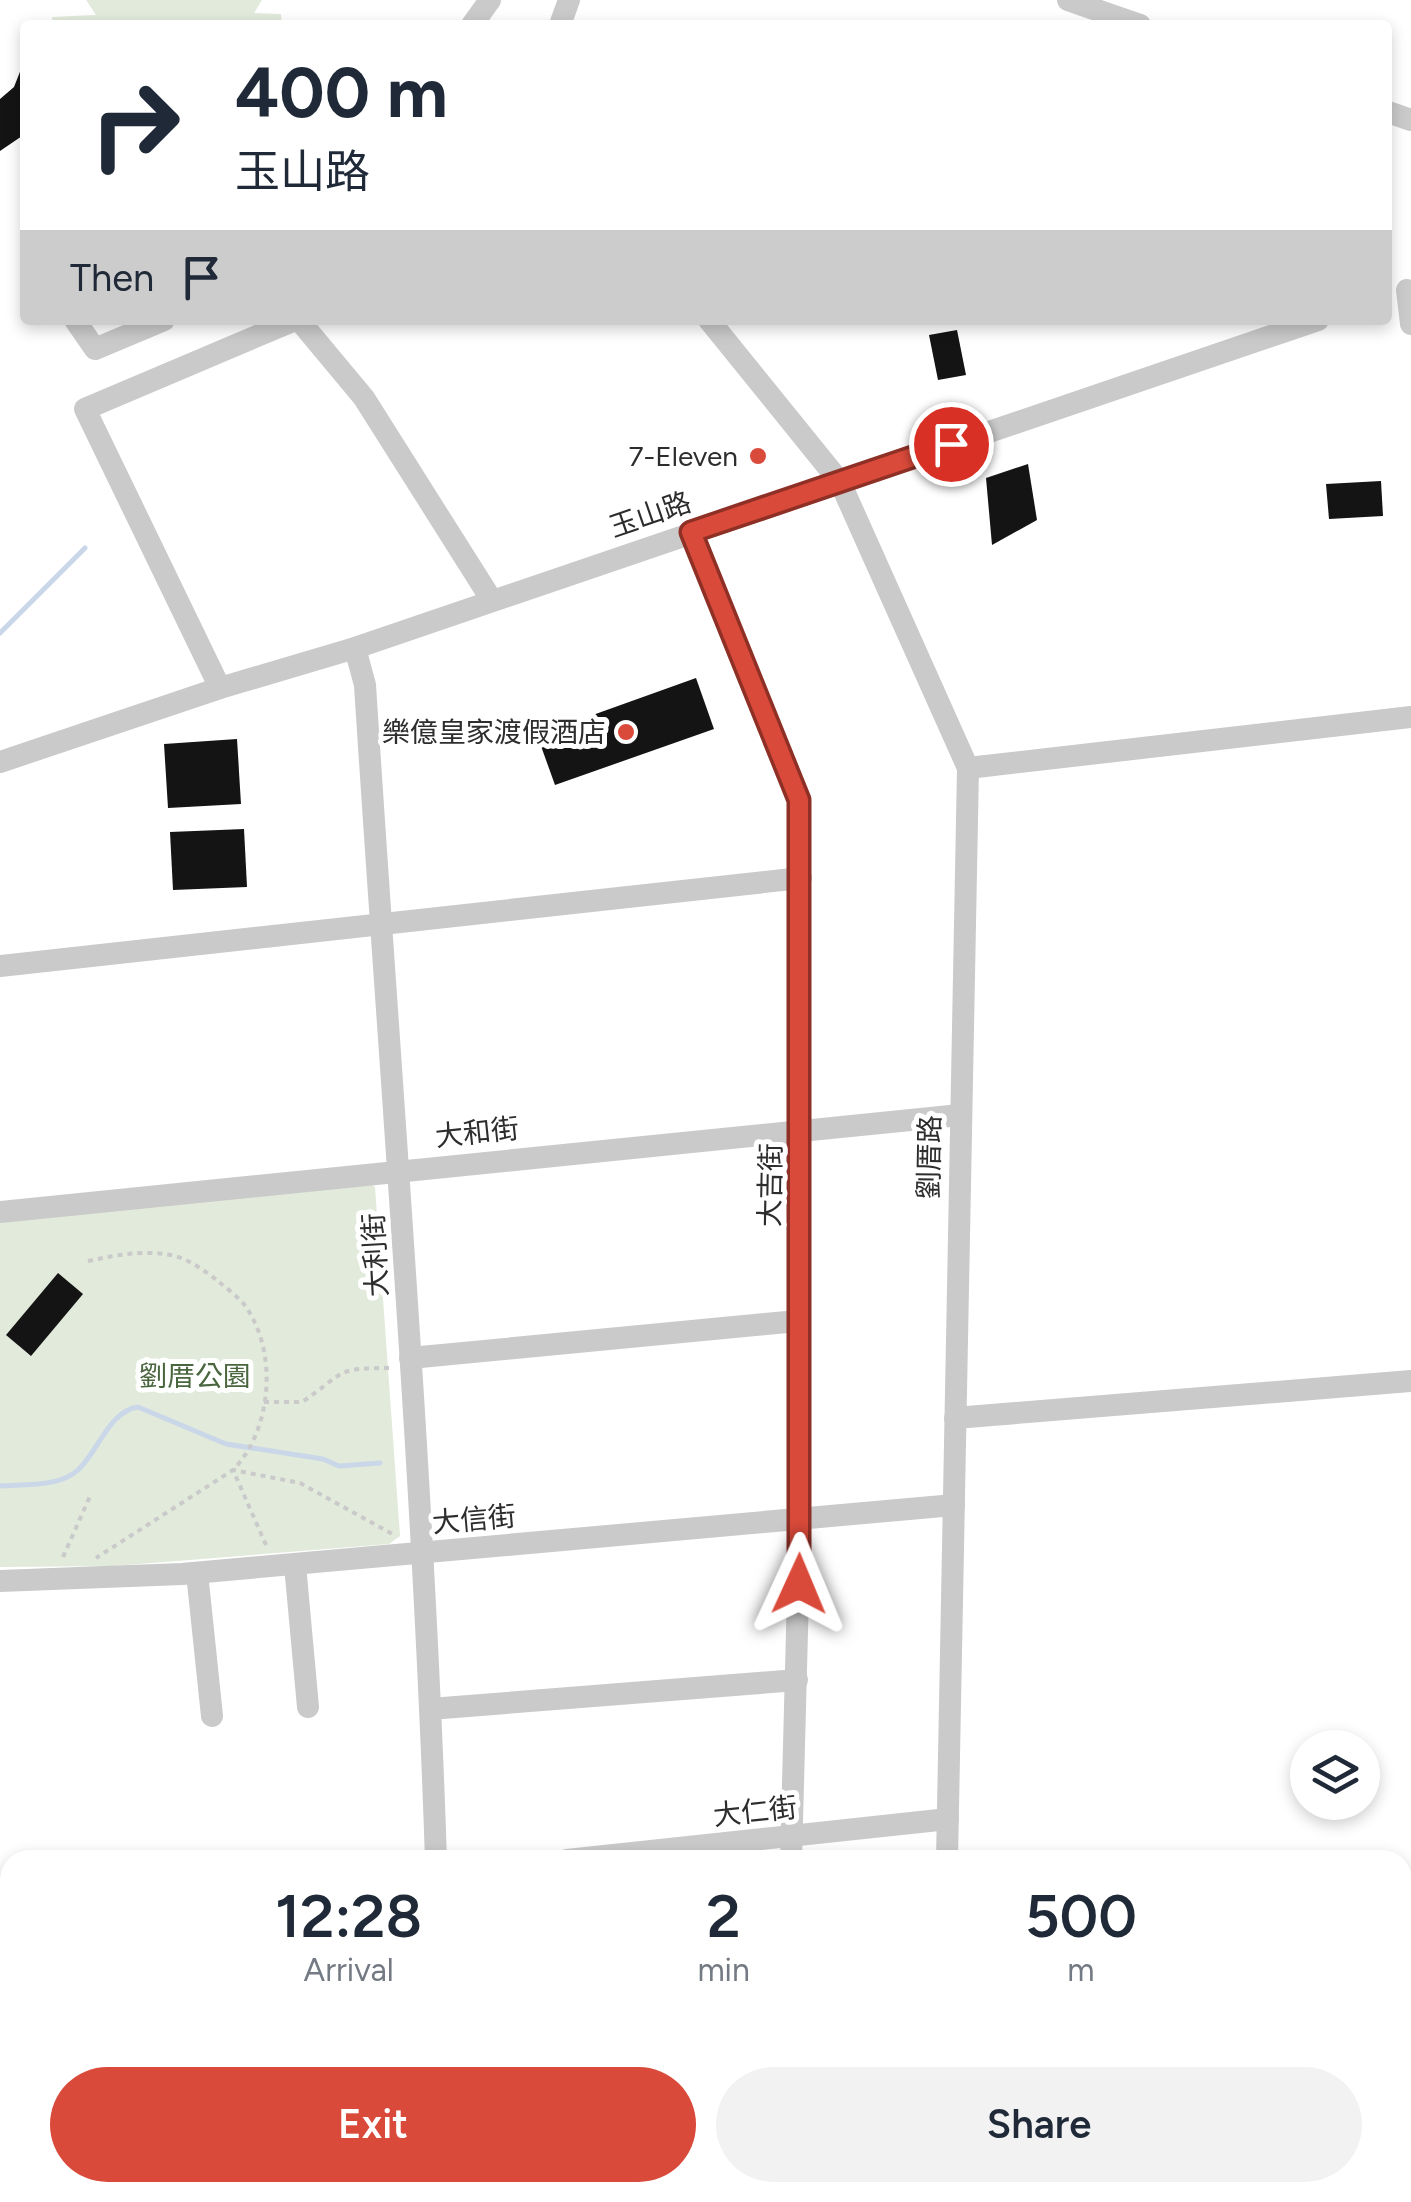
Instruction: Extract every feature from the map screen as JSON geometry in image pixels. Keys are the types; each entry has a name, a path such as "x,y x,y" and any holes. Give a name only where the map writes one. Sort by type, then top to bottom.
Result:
{"street":[{"path":"1068,0 1126,20"},
{"path":"1402,292 1411,324"},
{"path":"78,325 95,349 152,325"},
{"path":"220,688 86,408 295,325"},
{"path":"305,325 364,398 491,600"},
{"name":"劉厝路","path":"714,325 840,482 968,768 947,1850"},
{"name":"玉山路","path":"0,762 220,688 356,648 1303,325"},
{"name":"大吉街","path":"691,532 799,800 800,1518 791,1849"},
{"name":"大利街","path":"356,648 365,685 400,1170 424,1554 436,1850"},
{"path":"968,768 1411,717"},
{"path":"0,966 801,878"},
{"name":"大和街","path":"0,1212 800,1128 960,1115"},
{"path":"411,1363 797,1321"},
{"path":"955,1418 1411,1381"},
{"name":"大信街","path":"0,1581 197,1573 954,1504"},
{"path":"295,1565 308,1708"},
{"path":"197,1573 212,1716"},
{"path":"430,1709 797,1680"},
{"name":"大仁街","path":"791,1849 948,1819"}],"path":[{"path":"88,1261 125,1252 175,1256 206,1272 244,1304 260,1333 266,1370 264,1402 251,1452 233,1470 88,1563"},
{"path":"264,1402 302,1402 322,1389 331,1376 351,1368 411,1363"},
{"path":"233,1470 300,1483 401,1539"},
{"path":"233,1470 268,1550"},
{"path":"74,1564 60,1564 91,1494"}],"green space":[{"path":"86,0 262,0 254,13 281,14 282,20 52,17 96,15"},
{"name":"劉厝公園","path":"362,1177 375,1187 400,1536 389,1544 114,1566 0,1567 0,1212"}],"building":[{"path":"20,72 20,137 0,151 0,99 14,87"},
{"path":"957,330 966,375 938,380 929,335"},
{"path":"1028,464 1037,520 992,545 986,478"},
{"path":"1381,481 1383,516 1329,519 1326,484"},
{"name":"樂億皇家渡假酒店","path":"696,678 714,729 555,785 537,735"},
{"path":"237,739 241,804 168,808 164,744"},
{"path":"244,829 247,887 173,890 170,832"},
{"path":"58,1273 83,1294 31,1356 6,1335"}],"waterway":[{"path":"0,633 85,548"},
{"path":"0,1486 41,1484 70,1475 85,1462 119,1416 138,1407 226,1444 323,1459 339,1466 380,1463"}],"place":[{"name":"7-Eleven","path":"758,456"},
{"name":"樂億皇家渡假酒店","path":"626,732"}],"route":[{"path":"799,1584 799,800 691,532 951,444"}]}
